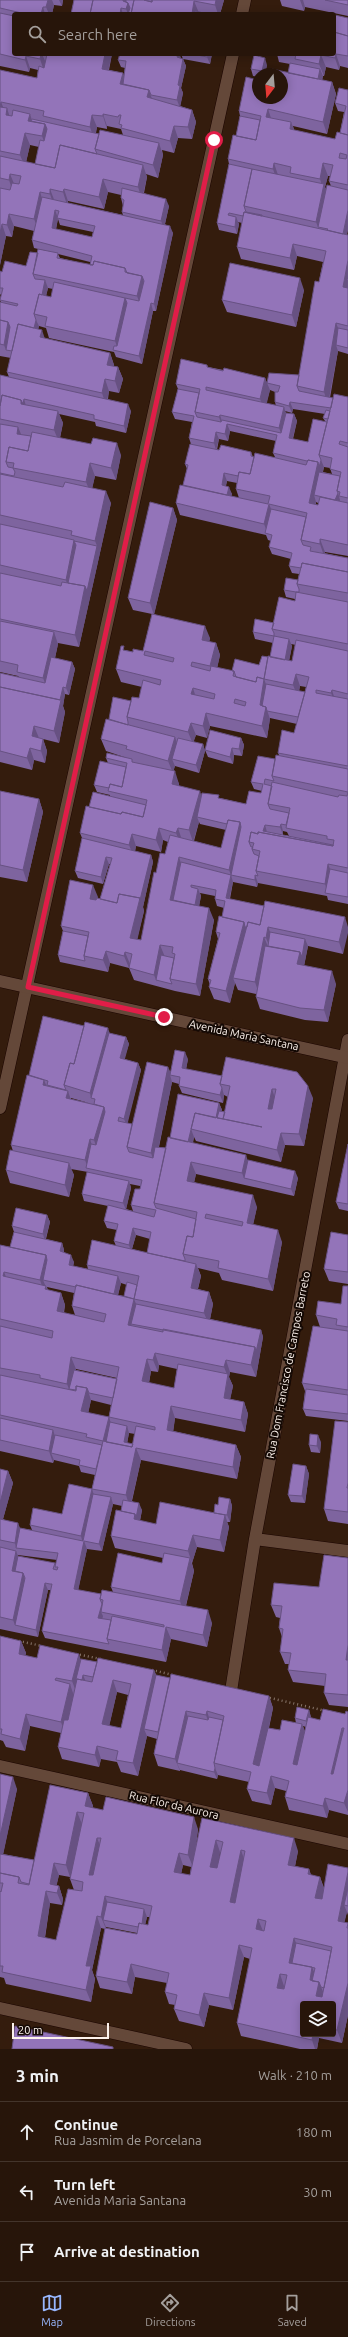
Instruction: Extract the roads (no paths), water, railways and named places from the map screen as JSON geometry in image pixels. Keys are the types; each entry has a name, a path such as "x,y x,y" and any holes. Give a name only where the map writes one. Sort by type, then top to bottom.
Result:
{"street":[{"path":"242,12 245,0"},
{"path":"0,1108 28,987 233,56"},
{"name":"Avenida Maria Santana","path":"0,981 346,1057"},
{"name":"Rua Dom Francisco de Campos Barreto","path":"231,1691 255,1539 348,1040"},
{"path":"255,1539 348,1551"},
{"name":"Rua Flor da Aurora","path":"0,1766 348,1844"},
{"path":"0,2008 186,2049"}]}
